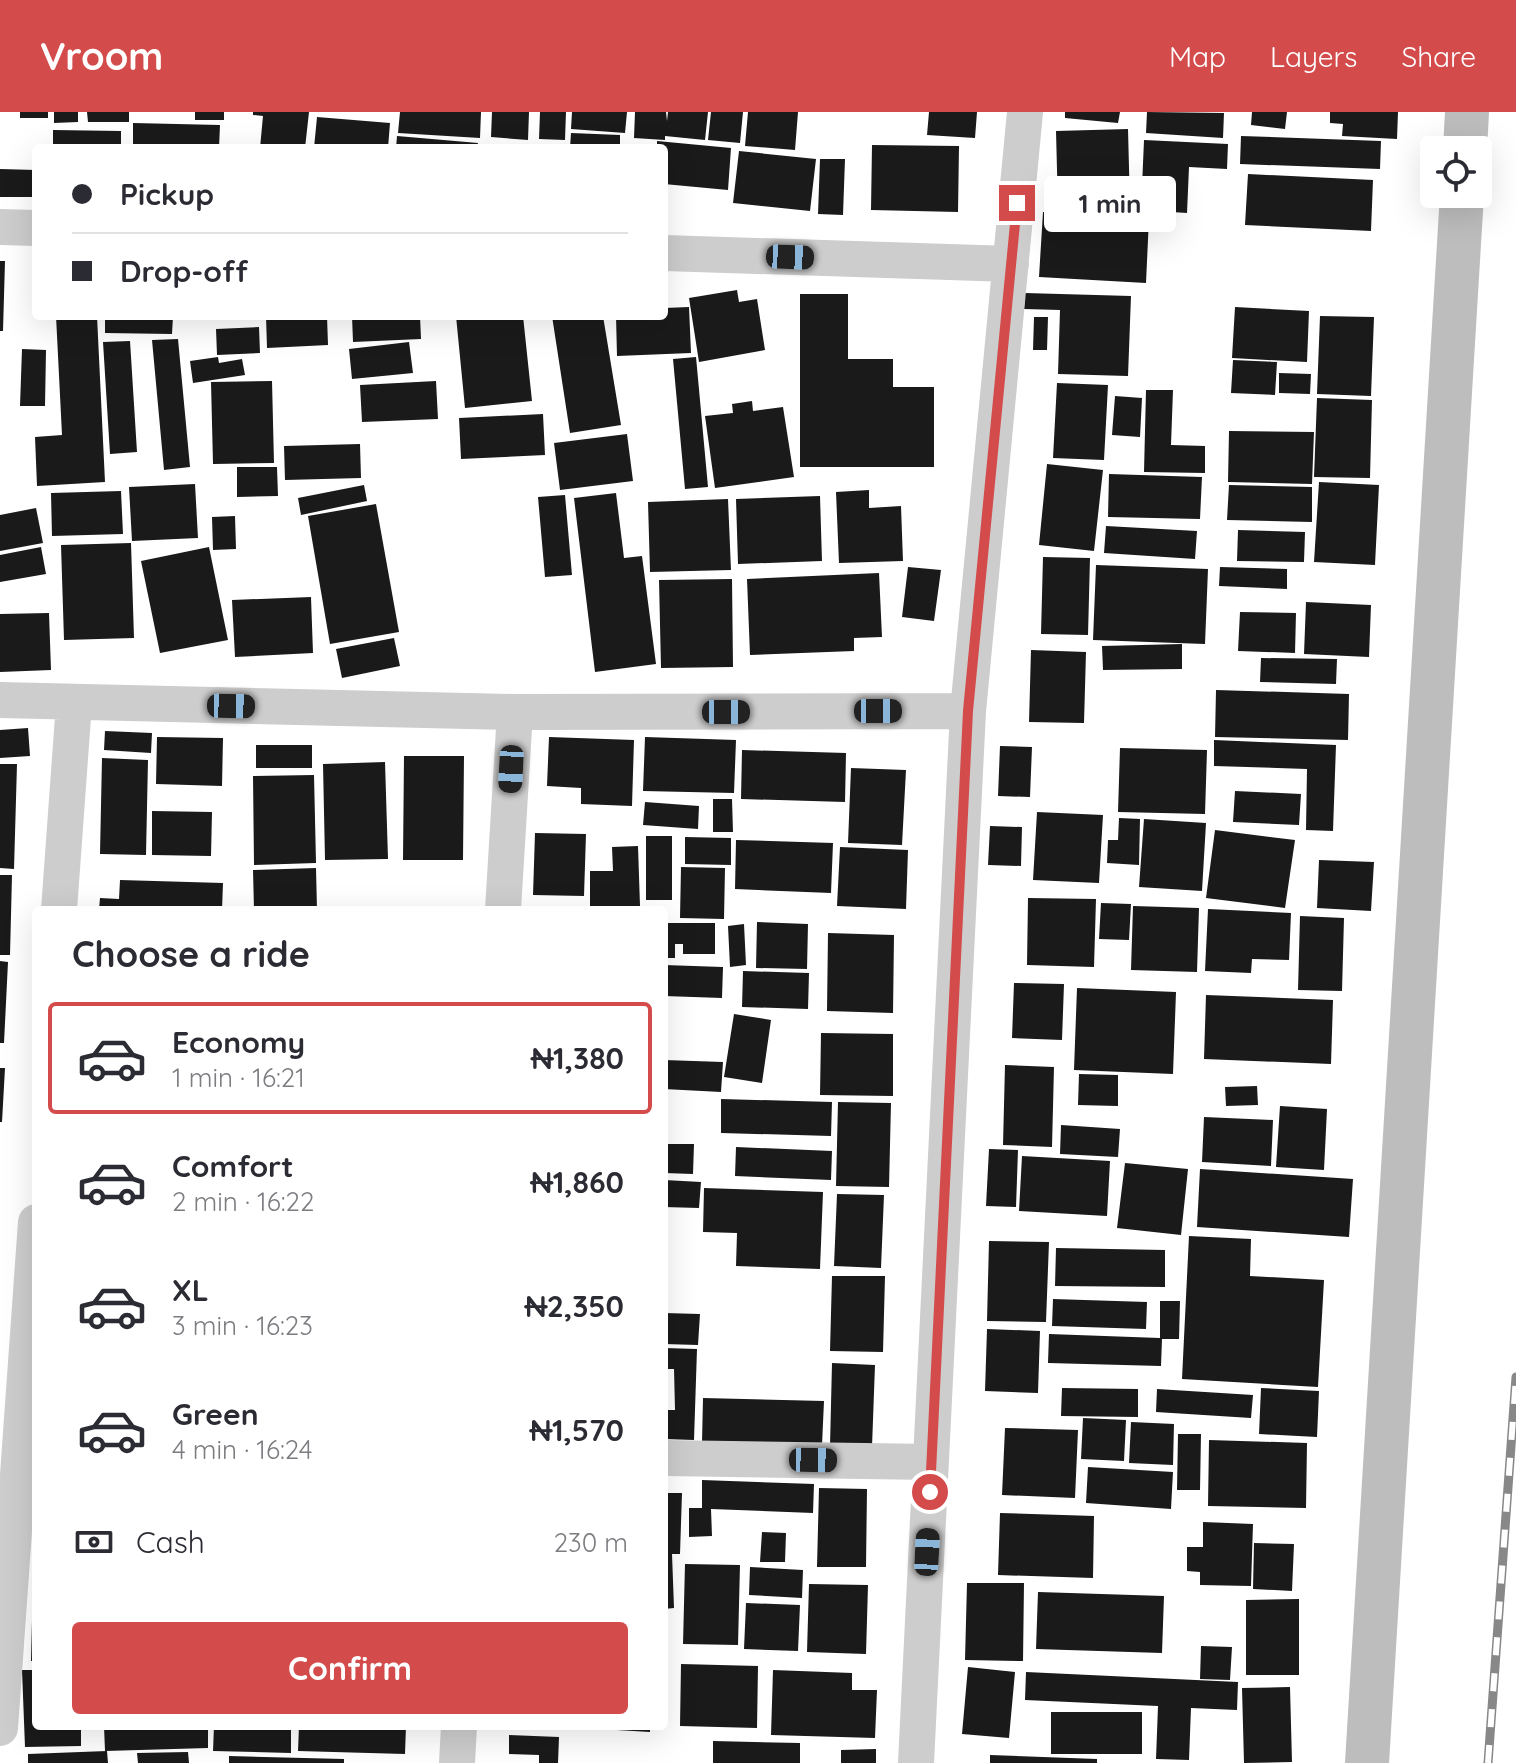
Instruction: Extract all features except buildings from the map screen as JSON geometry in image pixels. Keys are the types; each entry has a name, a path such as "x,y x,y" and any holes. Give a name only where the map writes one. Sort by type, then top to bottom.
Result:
{"main road":[{"path":"1466,136 1467,112"},
{"path":"1367,1763 1461,208"}],"street":[{"path":"916,1763 968,711 1025,112"},
{"path":"0,227 32,228"},
{"path":"668,253 1011,264"},
{"path":"0,700 515,712 968,711"},
{"path":"59,906 74,703"},
{"path":"503,906 515,712"},
{"path":"0,1728 27,1476 32,1335"},
{"path":"668,1458 931,1462"},
{"path":"457,1763 459,1730"}],"railway":[{"path":"1488,1763 1516,1377"}],"route":[{"path":"930,1492 968,711 1017,203"}]}
